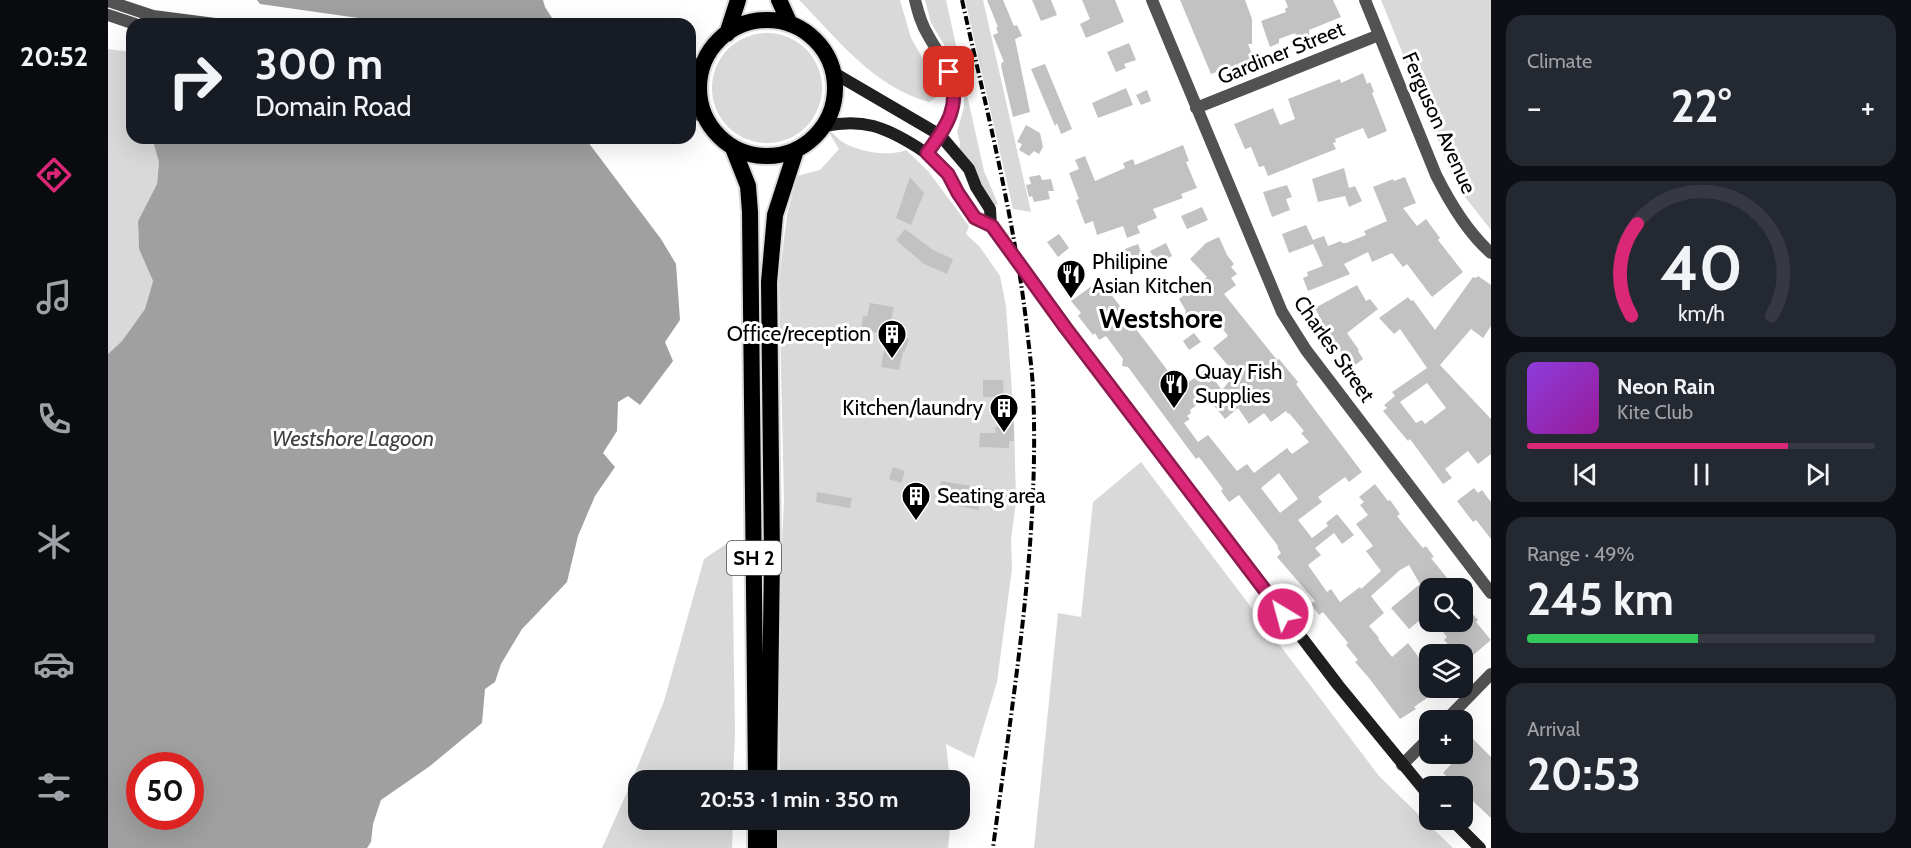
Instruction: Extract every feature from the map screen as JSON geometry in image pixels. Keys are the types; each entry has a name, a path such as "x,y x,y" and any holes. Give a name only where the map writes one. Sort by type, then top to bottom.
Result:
{"highway":[{"name":"SH 2","path":"727,34 738,0"},
{"path":"780,0 790,24"},
{"name":"SH 2","path":"774,20 790,24 810,35 825,52 834,73 836,91 833,109 825,126 812,140 796,150 781,155 748,154 722,140 698,115 700,99 697,64 727,34 741,25 774,20"},
{"name":"SH 2","path":"734,148 748,186 750,212 756,770"},
{"name":"SH 2","path":"769,770 772,557 769,282 775,215 796,150"},
{"path":"756,830 756,848"},
{"path":"769,830 769,848"}],"main road":[{"path":"834,73 940,135 969,169 976,187 990,209 992,226"},
{"path":"825,126 852,123 880,127 927,153 948,174 975,218 992,226 1065,327 1331,676 1419,784"},
{"path":"1462,830 1480,848"}],"street":[{"path":"108,0 153,16 168,18"},
{"path":"915,0 927,35 949,72 955,93 951,112 940,135 927,153"},
{"name":"Charles Street","path":"1152,0 1271,290 1293,332 1491,593"},
{"name":"Ferguson Avenue","path":"1365,0 1447,198 1477,239 1491,253"},
{"path":"108,15 126,21"},
{"name":"Gardiner Street","path":"1196,108 1379,34"},
{"path":"1456,710 1491,674"},
{"path":"1402,765 1419,748"}],"shaded area":[{"path":"799,0 900,0 911,38 938,85 937,97 929,102 890,85 843,46"},
{"path":"925,0 946,0 984,171 998,204 990,208 959,156 960,142 957,132 964,107 964,87 955,63 931,23"},
{"path":"965,0 983,0 1031,212 1013,209"},
{"path":"1381,0 1491,0 1491,230 1454,180"},
{"path":"767,33 788,37 806,49 818,67 822,88 818,109 806,127 788,139 767,143 746,139 728,127 716,109 712,88 716,67 728,49 746,37"},
{"path":"108,49 126,51 126,144 154,144 159,162 157,184 138,221 139,249 153,281 145,309 122,341 108,354"},
{"path":"825,126 839,139 854,148 877,153 906,150 928,171 969,226 966,234 980,247 1000,276 1006,306 1014,421 1016,502 1011,539 1012,569 997,682 974,758 946,744 949,770 780,770 778,626 784,501 779,280 787,215 797,176 820,170 839,149"},
{"path":"1141,462 1379,776 1419,815 1419,830 1434,830 1453,848 1034,848 1058,613 1081,617 1093,502"},
{"path":"732,540 733,770 636,770 664,701 704,559"},
{"path":"628,790 628,830 733,830 732,848 602,848"},
{"path":"779,830 950,830 948,848 779,848"}],"water":[{"path":"257,0 543,0 552,18 358,18 260,4"},
{"name":"Westshore Lagoon","path":"154,144 590,144 661,239 676,264 680,320 665,342 673,361 640,405 628,396 618,402 617,431 603,453 615,467 595,496 578,536 567,582 522,629 501,664 495,682 485,689 482,723 430,766 381,800 373,824 371,842 367,848 108,848 108,354 122,341 145,309 153,281 139,249 138,221 157,184 159,162"}],"building":[{"path":"987,0 1003,0 1014,26 1017,25 1022,36 1015,39 1030,112 1013,117 1001,66 1004,62 993,35 998,33 996,27 998,27"},
{"path":"1032,0 1051,0 1057,15 1041,21"},
{"path":"1082,0 1115,0 1124,22 1086,38 1080,24 1090,19"},
{"path":"1180,0 1245,0 1252,19 1252,44 1248,44 1254,59 1211,74"},
{"path":"1285,0 1333,0 1341,17 1309,30 1309,36 1298,41 1295,33 1279,39 1279,43 1270,47 1261,21 1286,12 1285,9 1288,7"},
{"path":"1129,43 1136,60 1124,64 1126,68 1116,72 1107,52"},
{"path":"1045,64 1072,129 1061,134 1057,123 1055,126 1031,69"},
{"path":"1363,73 1367,84 1370,82 1387,131 1368,139 1363,128 1335,139 1336,142 1333,143 1336,149 1268,176 1264,166 1259,167 1251,147 1245,149 1234,124 1273,108 1280,125 1295,119 1288,99 1340,79 1341,83"},
{"path":"1126,88 1133,105 1098,118 1092,103"},
{"path":"1147,90 1151,101 1141,105 1136,95"},
{"path":"1026,125 1040,133 1043,147 1039,154 1034,151 1029,156 1019,150 1022,144 1017,142"},
{"path":"1183,145 1189,161 1186,162 1197,188 1181,194 1183,198 1153,209 1157,218 1137,226 1140,233 1127,238 1123,226 1097,235 1093,221 1085,224 1069,173 1079,169 1075,160 1085,156 1095,181 1125,168 1123,163 1133,159 1135,165"},
{"path":"1344,168 1349,188 1355,186 1362,201 1349,207 1345,196 1318,202 1312,179"},
{"path":"1040,175 1042,180 1051,179 1054,191 1048,191 1050,199 1034,202 1032,196 1029,197 1026,185 1031,184 1029,177"},
{"path":"910,177 924,193 911,225 896,218"},
{"path":"1405,177 1416,203 1403,208 1417,226 1426,219 1440,238 1438,240 1463,272 1432,297 1407,264 1403,267 1392,253 1372,262 1368,252 1344,264 1350,274 1308,291 1303,278 1308,276 1307,272 1323,266 1313,244 1289,253 1282,234 1306,225 1313,240 1324,236 1328,246 1341,241 1346,243 1366,235 1364,231 1387,221 1373,187"},
{"path":"1287,185 1292,197 1286,199 1290,210 1272,217 1263,192"},
{"path":"1202,207 1208,220 1187,229 1181,216"},
{"path":"905,229 933,250 953,259 947,274 924,264 896,240"},
{"path":"1059,234 1069,248 1058,257 1047,242"},
{"path":"1219,237 1234,264 1231,267 1237,274 1231,278 1236,285 1224,294 1277,360 1279,359 1298,382 1296,384 1362,472 1349,482 1345,477 1318,497 1322,502 1298,520 1312,538 1328,526 1326,523 1337,514 1354,535 1342,544 1334,533 1315,548 1321,555 1308,565 1327,592 1331,589 1340,602 1360,587 1361,589 1381,571 1366,551 1373,546 1356,524 1368,515 1360,505 1364,502 1359,497 1375,484 1388,501 1390,500 1400,514 1397,516 1417,541 1423,548 1426,546 1434,557 1431,558 1447,578 1419,578 1419,582 1409,565 1400,570 1371,596 1384,613 1369,626 1392,657 1408,643 1419,658 1419,698 1427,698 1414,707 1416,709 1400,719 1355,662 1358,660 1346,645 1348,643 1323,612 1319,615 1311,604 1315,601 1277,557 1281,553 1278,546 1239,495 1229,502 1221,491 1223,489 1199,457 1196,459 1128,367 1122,366 1123,359 1106,336 1099,340 1095,333 1093,335 1078,316 1081,313 1071,301 1096,283 1105,295 1109,292 1181,388 1206,369 1222,390 1235,374 1213,348 1228,336 1210,311 1194,323 1185,313 1179,299 1207,277 1190,259 1206,243","holes":["1207,397 1225,419 1238,408 1249,424 1264,413 1271,422 1286,411 1304,431 1301,433 1309,442 1292,454 1287,448 1254,473 1247,464 1237,471 1208,435 1198,442 1184,423 1190,419 1187,416 1191,413 1190,410","1279,473 1298,499 1280,513 1261,488"]},
{"path":"1166,243 1172,256 1157,264 1150,251"},
{"path":"1138,244 1144,260 1131,265 1125,249"},
{"path":"1478,276 1491,285 1491,326 1483,338 1471,329 1440,365 1491,419 1491,454 1478,464 1468,451 1445,469 1452,478 1443,484 1410,439 1408,441 1383,411 1387,408 1384,405 1395,396 1392,392 1427,368 1400,329 1394,334 1379,318 1408,297 1411,301 1413,300 1435,330 1473,277","holes":["1427,383 1446,408 1425,424 1422,420 1416,423 1400,402"]},
{"path":"1357,285 1366,301 1370,299 1378,309 1347,333 1363,359 1353,367 1324,331 1326,329 1315,308"},
{"path":"870,303 894,307 888,334 909,339 899,370 881,367 887,334 861,330 863,316 867,316"},
{"path":"1194,333 1201,342 1189,350 1183,341"},
{"path":"983,380 1003,380 1004,397 983,397"},
{"path":"997,406 1013,406 1014,441 1009,441 1009,448 979,447 980,433 996,433"},
{"path":"893,467 905,471 901,483 889,479"},
{"path":"941,481 997,490 996,499 979,498 979,510 937,502"},
{"path":"1474,488 1478,493 1482,490 1491,502 1491,539 1476,520 1473,522 1457,501"},
{"path":"907,489 929,493 927,503 905,501"},
{"path":"817,492 852,498 850,508 816,502"},
{"path":"1419,585 1419,621 1409,629 1391,608"},
{"path":"1473,615 1491,640 1473,655 1473,644 1448,644 1444,640 1447,637 1443,632 1473,632"},
{"path":"1473,739 1491,757 1491,818 1473,801 1473,776 1446,776 1443,773 1452,764 1473,764"}],"railway":[{"path":"962,0 991,126 1016,253 1033,388 1033,503 1029,561 993,848"}],"place":[{"name":"Philipine Asian Kitchen","path":"1071,300"},
{"name":"Office/reception","path":"892,360"},
{"name":"Quay Fish Supplies","path":"1174,410"},
{"name":"Kitchen/laundry","path":"1004,434"},
{"name":"Seating area","path":"916,522"}],"district":[{"name":"Westshore","path":"1161,319"}],"route":[{"path":"949,72 955,93 954,103 943,130 927,153 948,174 975,218 992,226 1019,266 1283,614"}]}
